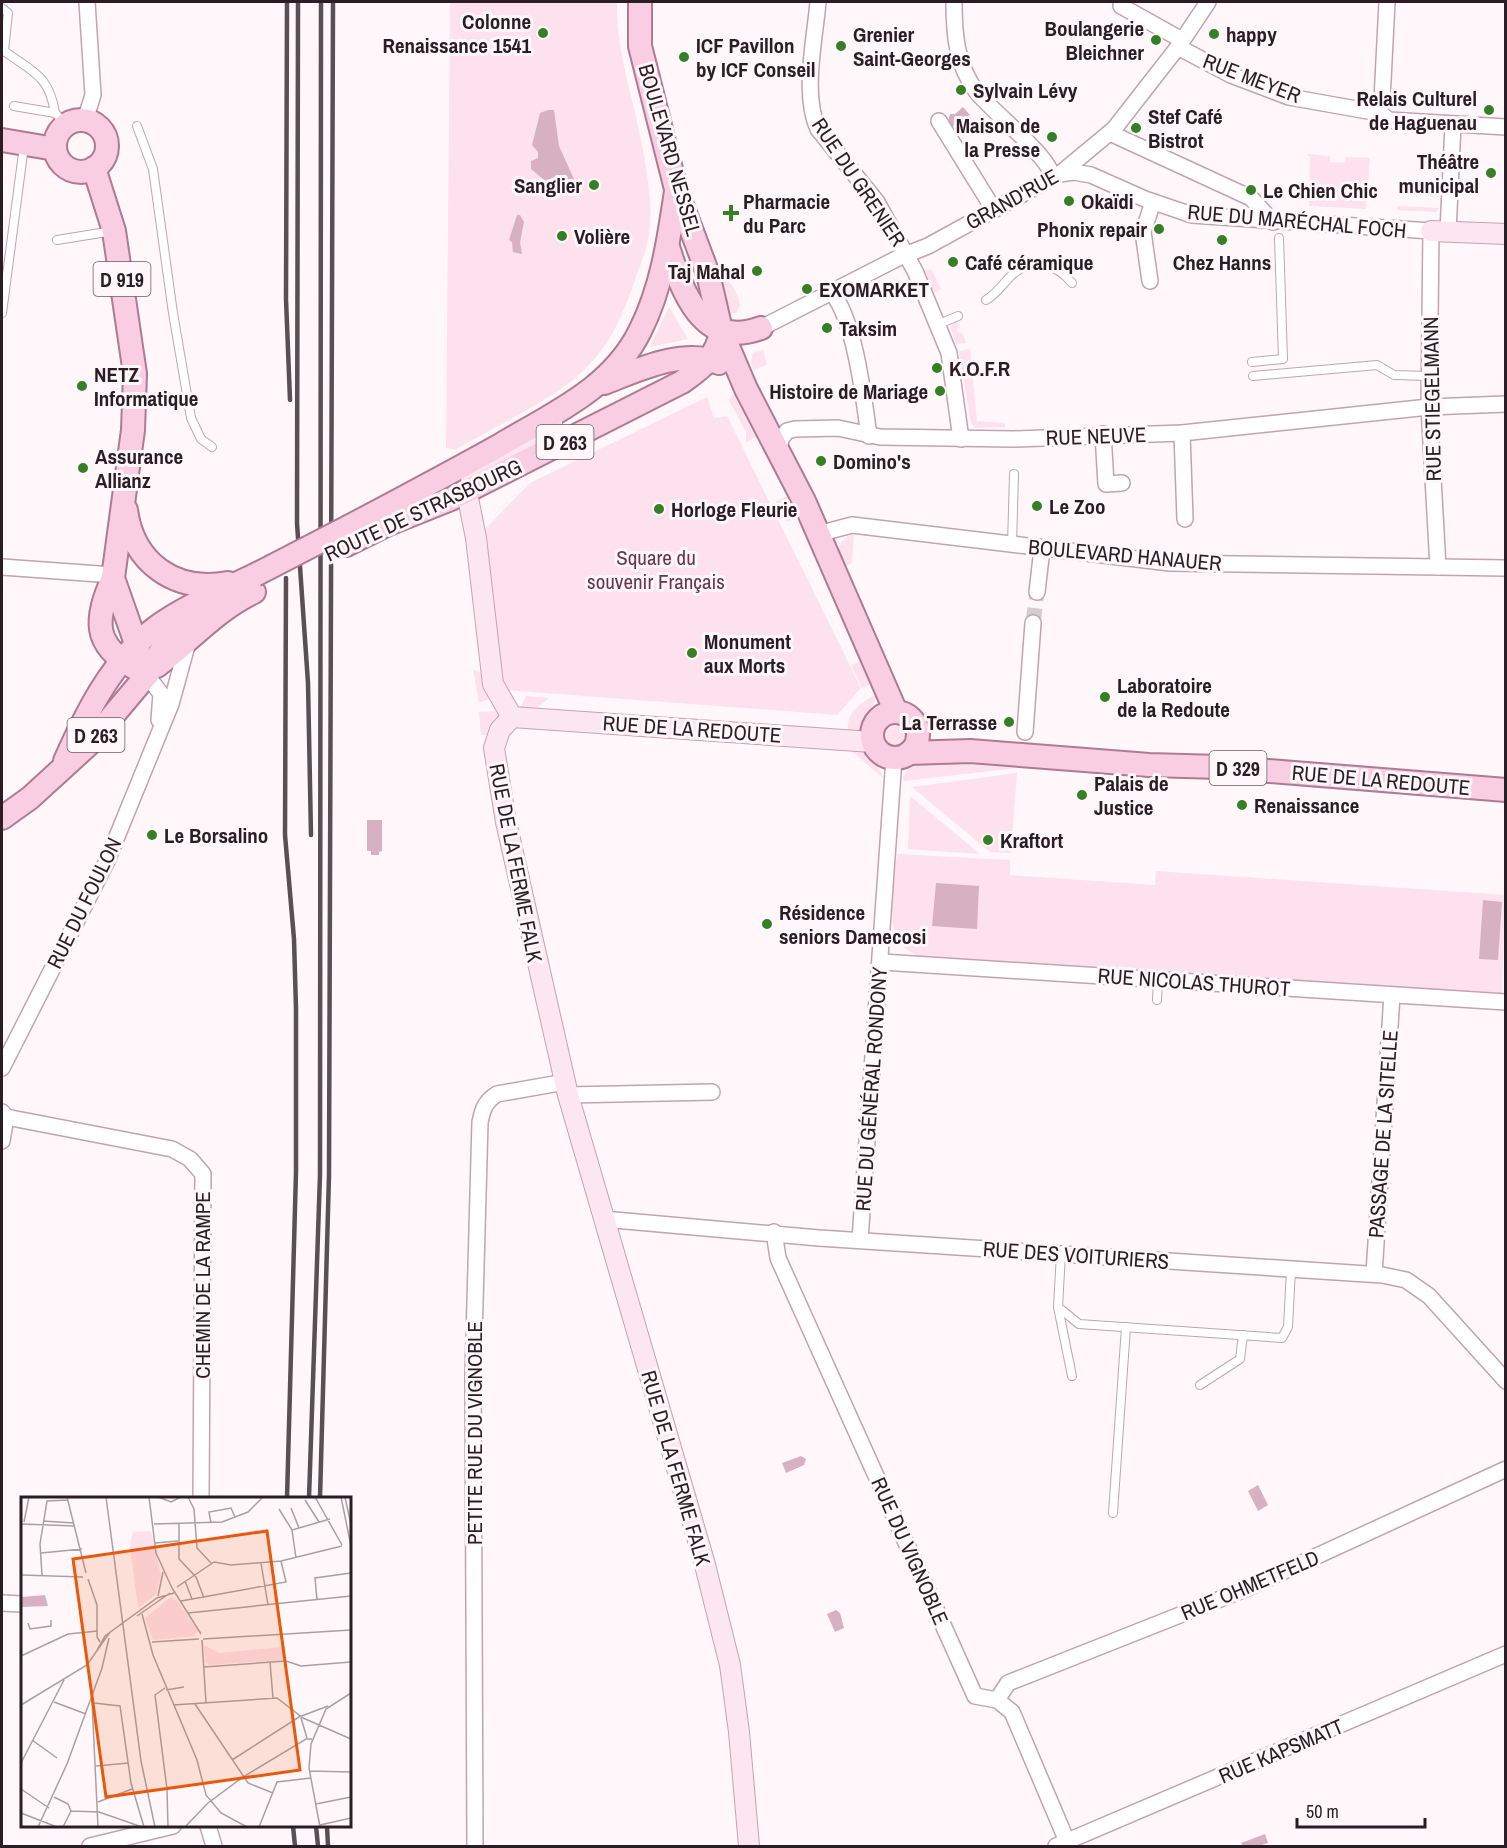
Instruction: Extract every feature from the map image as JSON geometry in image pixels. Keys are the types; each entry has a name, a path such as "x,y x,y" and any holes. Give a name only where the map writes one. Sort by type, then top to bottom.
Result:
{"main road":[{"name":"BOULEVARD NESSEL","path":"640,2 640,46 676,189 708,274 721,330"},
{"path":"69,119 98,126 106,137 106,154 94,168 79,172 70,170 58,158 55,149 57,134 69,119"},
{"path":"2,140 55,149"},
{"name":"D 919","path":"94,168 114,231 135,374 136,408 113,577 130,632 129,653"},
{"name":"ROUTE DE STRASBOURG","path":"62,767 81,723 129,653 159,626 203,600 252,582 348,535 571,404 597,386 614,370 640,332 654,297 668,245 676,189"},
{"name":"BOULEVARD NESSEL","path":"668,245 680,284 695,310 721,330"},
{"path":"721,330 740,334 761,328"},
{"path":"721,330 718,346 710,360 731,371 746,389"},
{"path":"721,330 746,389 819,534 896,712"},
{"name":"ROUTE DE STRASBOURG","path":"597,386 666,362 689,358 710,360"},
{"name":"ROUTE DE STRASBOURG","path":"348,535 467,491 673,387 710,360"},
{"name":"D 919","path":"126,479 128,524 137,545 152,565 172,579 194,585 212,586 252,582"},
{"name":"ROUTE DE STRASBOURG","path":"147,675 188,642 252,582"},
{"name":"ROUTE DE STRASBOURG","path":"2,818 30,798 88,745 147,675 173,630 203,600"},
{"path":"129,653 147,675"},
{"path":"886,713 906,714 917,727 916,744 902,756 882,754 872,742 873,729 886,713"},
{"name":"RUE DE LA REDOUTE","path":"917,727 935,740 970,751"},
{"name":"RUE DE LA REDOUTE","path":"902,756 970,751 1160,766 1268,770 1506,790"}],"street":[{"path":"69,119 93,95 87,2"},
{"name":"RUE DU GRENIER","path":"818,2 810,90 812,116 818,129 877,202 907,254 939,324 951,362 961,439"},
{"path":"954,2 957,51 968,78 989,106 1056,176"},
{"name":"GRAND'RUE","path":"761,328 994,210 1056,176 1110,133 1180,44 1208,2"},
{"path":"1378,113 1382,100 1387,2"},
{"name":"RUE MEYER","path":"1121,6 1231,75 1288,97 1378,113 1389,120 1506,127"},
{"path":"939,121 994,210"},
{"name":"RUE STIEGELMANN","path":"1438,567 1429,376 1440,231 1449,211 1453,125"},
{"path":"1110,133 1251,198 1273,222"},
{"name":"RUE DU MARÉCHAL FOCH","path":"1056,176 1074,172 1091,175 1153,202 1194,216 1506,234"},
{"path":"1150,281 1143,232 1153,202"},
{"path":"832,293 840,305 855,353 869,436"},
{"path":"512,717 493,684 476,538 467,491 472,476 531,441 571,404"},
{"name":"RUE NEUVE","path":"779,452 781,439 787,431 795,429 838,428 869,436 1013,439 1103,434 1182,433 1429,407 1506,404"},
{"path":"1182,433 1185,519"},
{"path":"1103,434 1106,484 1122,483"},
{"name":"BOULEVARD HANAUER","path":"819,534 852,525 1170,563 1506,568"},
{"path":"1037,592 1042,549"},
{"path":"2,567 113,577"},
{"path":"1025,732 1033,623"},
{"name":"RUE DU FOULON","path":"2,1068 106,861 179,681 188,642"},
{"name":"RUE DU FOULON","path":"147,675 161,694 156,735"},
{"name":"RUE DE LA REDOUTE","path":"512,717 872,742"},
{"name":"RUE DE LA FERME FALK","path":"512,717 500,730 494,747 494,758 518,877 566,1089 704,1561 730,1665 739,1731 749,1846"},
{"name":"RUE DU GÉNÉRAL RONDONY","path":"860,1240 877,981 882,962 902,756"},
{"name":"RUE NICOLAS THUROT","path":"882,962 1506,1002"},
{"name":"PASSAGE DE LA SITELLE","path":"1374,1274 1392,995"},
{"path":"566,1089 712,1092"},
{"name":"PETITE RUE DU VIGNOBLE","path":"475,1846 473,1375 480,1122 483,1108 488,1100 497,1094 566,1089"},
{"path":"2,1141 4,1115"},
{"name":"CHEMIN DE LA RAMPE","path":"4,1115 172,1149 190,1159 203,1174 201,1497"},
{"name":"RUE DES VOITURIERS","path":"603,1219 860,1240 1374,1274 1406,1280 1429,1296 1506,1381"},
{"name":"RUE DU VIGNOBLE","path":"774,1232 778,1258 975,1696 997,1700 1012,1712 1064,1844"},
{"name":"RUE OHMETFELD","path":"997,1700 1008,1683 1243,1590 1506,1469"},
{"path":"2,1603 21,1604"},
{"name":"RUE KAPSMATT","path":"1064,1844 1506,1654"},
{"path":"90,1846 169,1827"},
{"path":"208,1827 214,1846"}],"lane":[{"path":"2,8 8,13 3,51 46,81 69,119"},
{"path":"14,106 69,119"},
{"path":"137,126 155,180 173,313 191,417 201,439 212,447"},
{"path":"2,313 5,263 25,144"},
{"path":"57,240 114,231"},
{"path":"1252,362 1283,359 1279,238"},
{"path":"986,300 1000,291 1014,273 1029,266 1053,267 1072,283"},
{"path":"939,324 958,316"},
{"path":"1253,376 1377,365 1394,375 1429,376"},
{"path":"1012,545 1014,474"},
{"path":"1156,1000 1158,980"},
{"path":"1061,1254 1058,1307 1072,1376"},
{"path":"1058,1307 1079,1324 1282,1338 1288,1328 1291,1269"},
{"path":"1113,1513 1126,1328"},
{"path":"1200,1385 1240,1359 1243,1335"}],"green space":[{"path":"450,2 617,2 619,37 645,161 650,215 645,250 625,307 611,336 592,362 552,395 455,450 446,448"},
{"path":"1307,154 1330,156 1330,162 1345,163 1346,157 1370,158 1366,209 1309,206 1310,157"},
{"path":"1398,206 1439,208 1436,212 1397,210"},
{"path":"925,269 932,270 941,289 934,293"},
{"path":"718,278 727,281 736,292 740,305 736,313 728,314"},
{"path":"669,307 688,339 651,347 650,346"},
{"path":"957,321 959,326 957,331 963,334 966,343 956,344 950,325"},
{"path":"970,349 977,421 1005,423 1005,427 976,428 971,423 959,351"},
{"path":"763,350 767,365 753,370 751,361 753,353"},
{"path":"733,394 756,437 746,442 746,432 729,400"},
{"name":"Square du souvenir Français","path":"707,397 714,418 727,416 861,688 837,715 504,690 485,529 530,483"},
{"path":"788,496 798,517 787,522 776,501"},
{"path":"854,534 852,563 839,570 839,548 844,540"},
{"path":"863,660 875,681 862,688 851,665"},
{"path":"473,669 488,677 492,697 479,703"},
{"path":"878,694 860,732 848,731 849,718 856,708"},
{"path":"526,696 549,698 538,707 521,707"},
{"path":"499,711 498,719 489,735 481,735 479,712"},
{"path":"896,726 903,729 906,736 903,743 896,746 889,743 886,736 889,729"},
{"path":"848,748 870,757 878,766 883,778"},
{"path":"922,759 1018,764 1017,768 904,781 903,777 908,769"},
{"path":"1017,773 1011,853 990,852 912,787"},
{"path":"910,796 980,854 908,849"},
{"path":"897,854 1010,860 1010,875 1155,885 1156,871 1505,895 1502,994 923,957 909,951 900,941 894,929 892,899"}],"shaded area":[{"path":"963,107 970,115 952,127 948,121 950,114 955,114"},
{"path":"554,110 559,146 579,190 575,193 561,194 531,169 531,161 538,158 538,152 532,145 540,113"},
{"path":"517,215 520,215 524,222 520,242 522,254 513,252 512,242 509,240"},
{"path":"367,820 382,820 382,851 379,855 371,855 371,851 367,851"},
{"path":"936,883 979,886 977,929 932,926"},
{"path":"1483,900 1502,902 1498,960 1479,959"},
{"path":"801,1456 806,1459 804,1465 786,1473 782,1463"},
{"path":"1258,1485 1268,1505 1258,1511 1248,1491"},
{"path":"836,1610 840,1613 844,1628 835,1632 827,1614"},
{"path":"1265,1834 1268,1843 1259,1846 1243,1846 1241,1843"}],"tunnel":[{"path":"1033,623 1037,592"}],"railway":[{"path":"287,2 286,299 290,400"},
{"path":"298,2 297,523 308,683 311,835"},
{"path":"309,1497 320,1175 321,2"},
{"path":"320,1497 329,1175 333,2"},
{"path":"286,578 285,835 294,939 296,1009 296,1172 287,1497"},
{"path":"293,1827 295,1846"},
{"path":"316,1827 318,1846"},
{"path":"327,1827 328,1846"}],"place":[{"name":"Colonne Renaissance 1541","path":"543,33"},
{"name":"happy","path":"1214,34"},
{"name":"Boulangerie Bleichner","path":"1156,40"},
{"name":"Grenier Saint-Georges","path":"841,46"},
{"name":"ICF Pavillon by ICF Conseil","path":"684,57"},
{"name":"Sylvain Lévy","path":"961,90"},
{"name":"Relais Culturel de Haguenau","path":"1489,110"},
{"name":"Stef Café Bistrot","path":"1136,128"},
{"name":"Maison de la Presse","path":"1052,137"},
{"name":"Théâtre municipal","path":"1491,173"},
{"name":"Sanglier","path":"594,185"},
{"name":"Le Chien Chic","path":"1251,190"},
{"name":"Okaïdi","path":"1069,201"},
{"name":"Pharmacie du Parc","path":"731,213"},
{"name":"Phonix repair","path":"1159,229"},
{"name":"Volière","path":"562,236"},
{"name":"Chez Hanns","path":"1222,240"},
{"name":"Café céramique","path":"953,262"},
{"name":"Taj Mahal","path":"757,271"},
{"name":"EXOMARKET","path":"807,289"},
{"name":"Taksim","path":"827,328"},
{"name":"K.O.F.R","path":"937,368"},
{"name":"NETZ Informatique","path":"82,386"},
{"name":"Histoire de Mariage","path":"940,391"},
{"name":"Domino's","path":"821,461"},
{"name":"Assurance Allianz","path":"83,468"},
{"name":"Le Zoo","path":"1037,506"},
{"name":"Horloge Fleurie","path":"659,509"},
{"name":"Monument aux Morts","path":"692,653"},
{"name":"Laboratoire de la Redoute","path":"1105,697"},
{"name":"La Terrasse","path":"1009,722"},
{"name":"Palais de Justice","path":"1082,795"},
{"name":"Renaissance","path":"1242,805"},
{"name":"Le Borsalino","path":"152,835"},
{"name":"Kraftort","path":"988,840"},
{"name":"Résidence seniors Damecosi","path":"767,924"}]}
